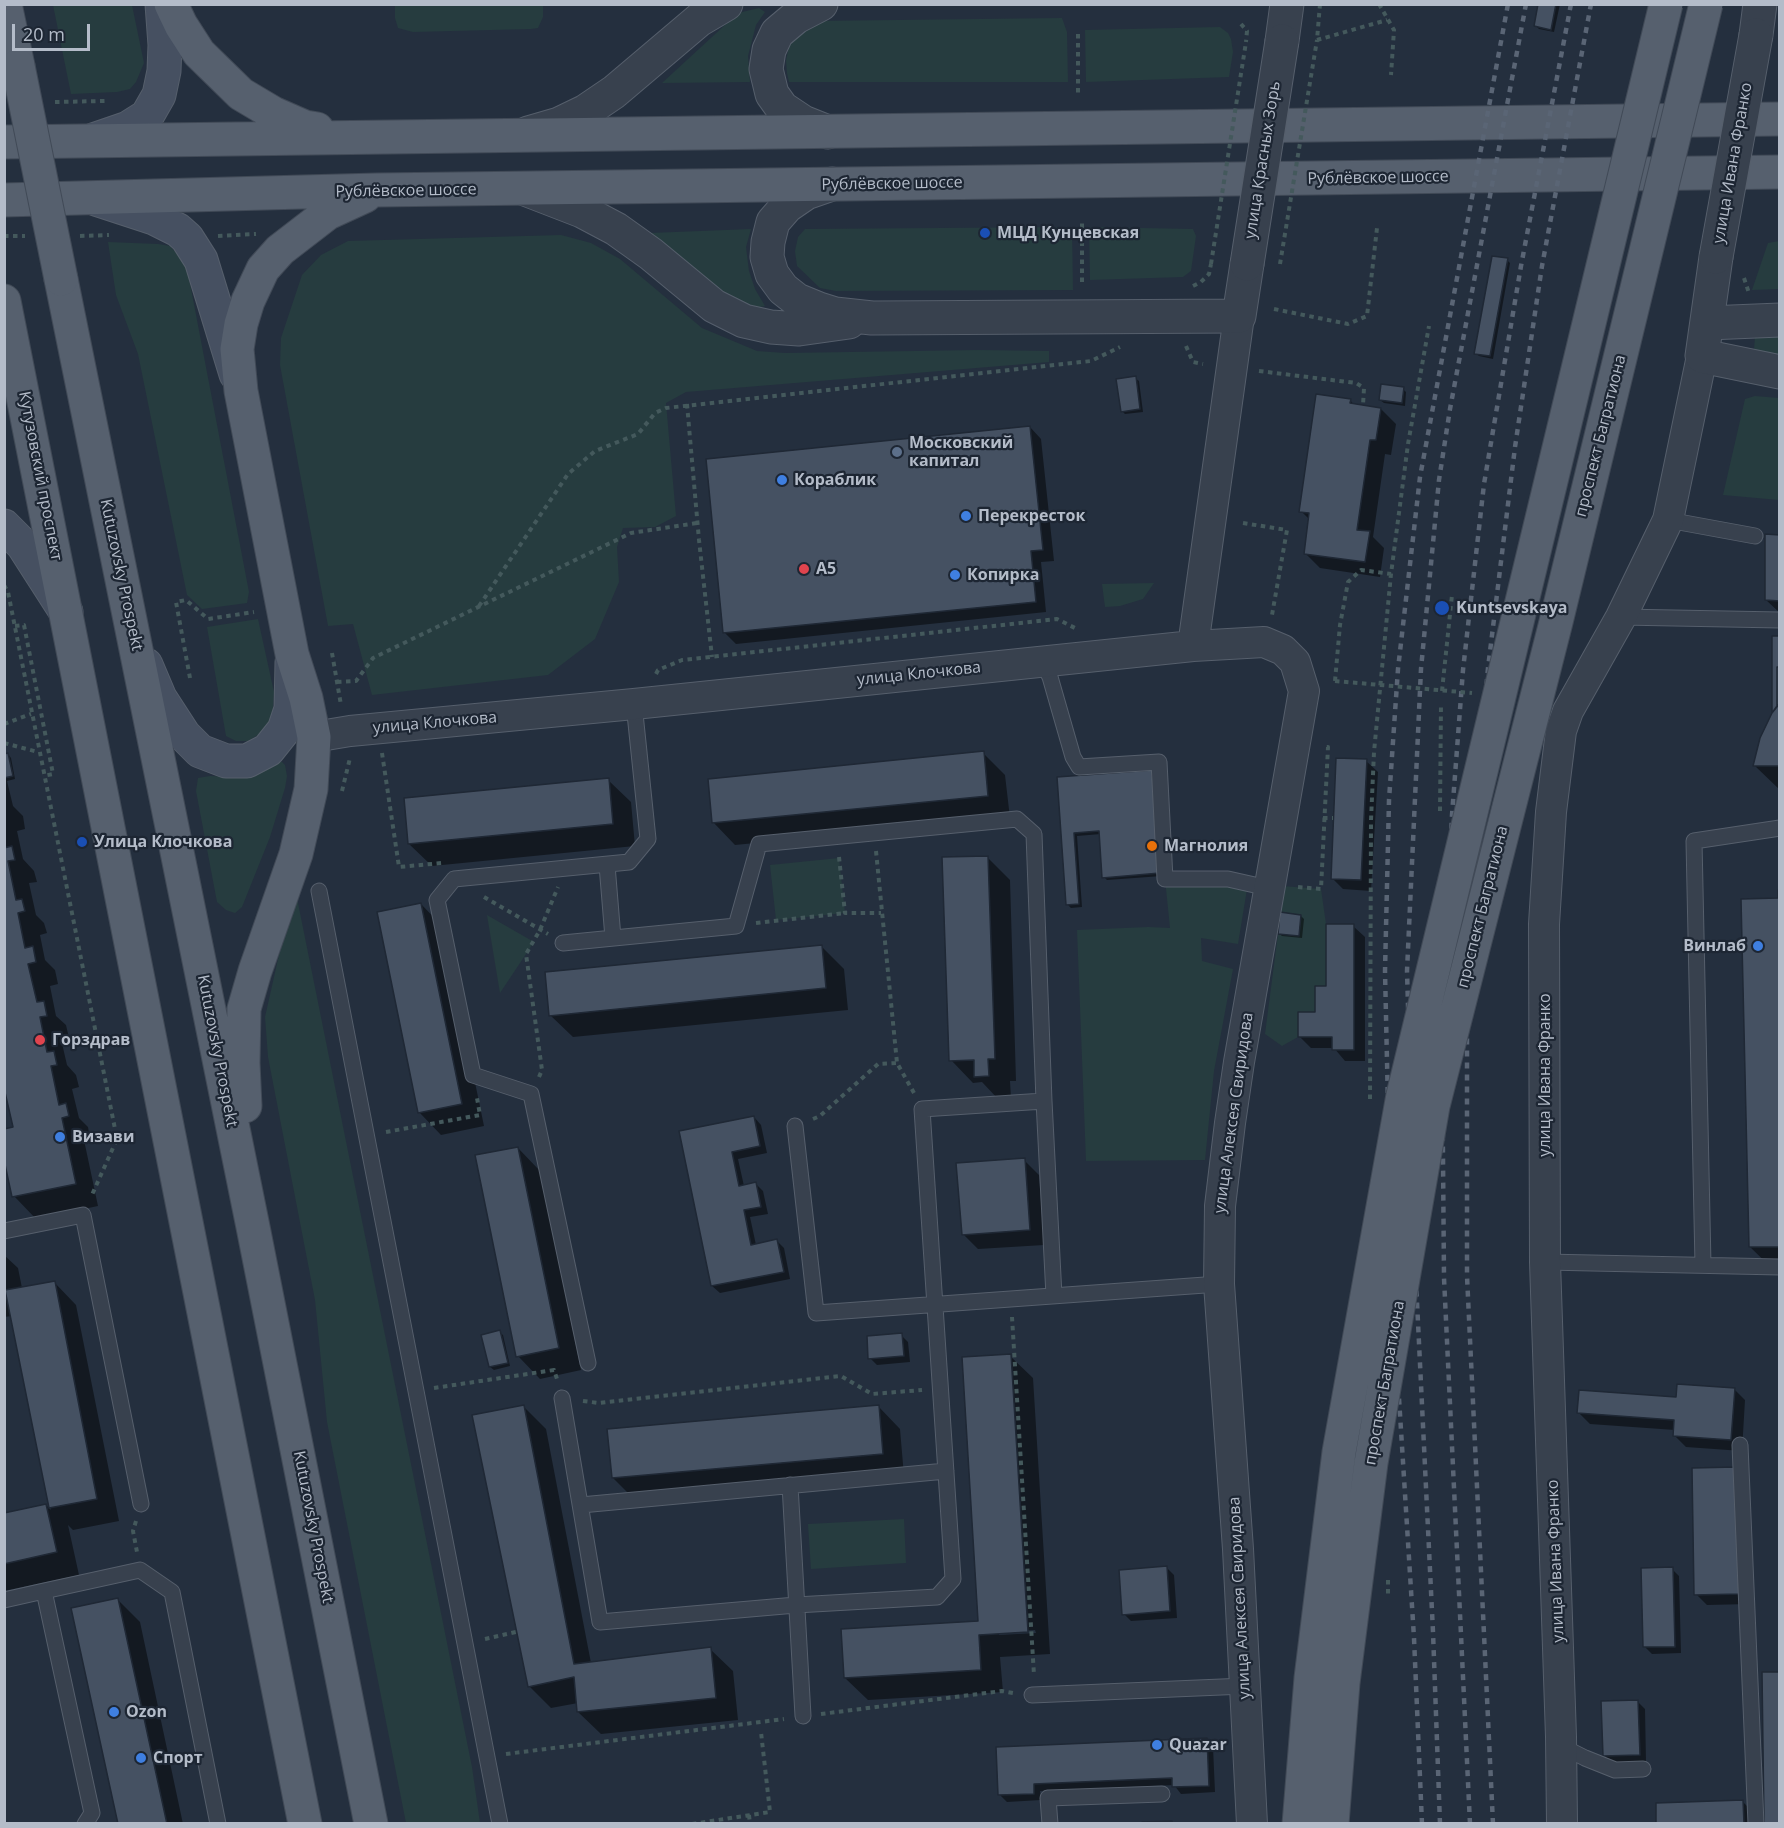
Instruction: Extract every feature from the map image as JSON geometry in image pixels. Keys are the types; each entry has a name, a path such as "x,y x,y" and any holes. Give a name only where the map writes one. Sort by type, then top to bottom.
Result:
{"main road":[{"name":"Kutuzovsky Prospekt","path":"5,4 134,634 371,1824"},
{"path":"89,141 128,128 147,116 159,95 165,71 162,4"},
{"path":"171,4 181,25 199,52 242,94 273,113 305,127 348,136"},
{"name":"проспект Багратиона","path":"1299,1824 1311,1678 1340,1452 1403,1095 1666,4"},
{"name":"проспект Багратиона","path":"1332,1824 1343,1683 1371,1464 1432,1106 1556,622 1706,4"},
{"path":"4,142 1779,119"},
{"name":"Рублёвское шоссе","path":"4,200 377,190 1779,172"},
{"path":"253,1227 243,1063 244,1010 255,971 296,854 311,789 314,737 306,698 292,654 241,391 237,349 240,324 263,269 291,240 328,213 377,190"},
{"path":"94,199 154,218 178,230 187,238 201,260 241,391"},
{"name":"Кутузовский проспект","path":"4,301 68,615"},
{"path":"4,424 10,407 17,362"},
{"path":"4,526 22,544 68,615 305,1824"},
{"path":"134,634 160,698 184,735 200,751 226,761 247,761 268,750 284,730 291,709 292,654"}],"street":[{"path":"522,135 559,124 586,111 614,92 699,20 726,4"},
{"path":"821,4 796,17 777,33 769,50 766,69 772,94 782,108 803,122 828,132"},
{"name":"улица Красных Зорь","path":"1239,316 1287,4"},
{"name":"улица Ивана Франко","path":"1562,1824 1562,1737 1545,1262 1544,924 1551,812 1561,730 1568,711 1621,617 1668,520 1702,356 1716,257 1758,20"},
{"path":"832,184 806,193 787,206 773,222 768,242 767,257 772,274 783,289 796,300 819,309 835,314 872,318 1239,316 1192,646"},
{"path":"525,189 582,211 616,229 651,254 714,306 744,321 799,329 872,318"},
{"path":"1708,322 1779,320"},
{"path":"1702,356 1779,372"},
{"name":"улица Алексея Свиридова","path":"1192,646 1264,642 1283,650 1295,662 1304,691 1280,887 1230,1123 1220,1206 1219,1284 1238,1538 1252,1824"},
{"name":"улица Клочкова","path":"314,737 350,731 1192,646"}],"lane":[{"path":"1668,520 1755,536"},
{"path":"1621,617 1699,626 1779,620"},
{"path":"1042,661 1050,677 1073,757 1079,767 1159,762 1165,879 1228,879 1280,887"},
{"path":"588,1363 531,1094 473,1075 437,900 454,879 629,862 648,839 634,704"},
{"path":"563,943 736,926 759,844 1017,819 1034,834 1054,1296"},
{"path":"1703,1265 1694,841 1779,828"},
{"path":"607,865 613,938"},
{"path":"318,891 500,1824"},
{"path":"562,1398 600,1622 796,1605 937,1596 953,1579 922,1109 1044,1101"},
{"path":"795,1126 816,1313 1219,1284"},
{"path":"4,1231 83,1215 141,1504"},
{"path":"1545,1262 1779,1267"},
{"path":"1740,1445 1756,1824"},
{"path":"581,1505 946,1471"},
{"path":"790,1485 803,1716"},
{"path":"4,1600 141,1570 172,1592 218,1824"},
{"path":"44,1592 92,1813 85,1824"},
{"path":"1033,1695 1245,1686"},
{"path":"1562,1737 1571,1750 1615,1770 1643,1769"},
{"path":"1050,1824 1048,1798 1162,1794"}],"path":[{"path":"1280,264 1317,40 1320,4"},
{"path":"1379,4 1394,30 1392,75"},
{"path":"1317,40 1387,20"},
{"path":"1190,288 1209,274 1211,264 1248,31 1241,24"},
{"path":"1078,34 1078,93"},
{"path":"1082,220 1082,282"},
{"path":"1274,309 1348,324 1367,316 1377,228"},
{"path":"214,236 258,234"},
{"path":"1743,276 1750,295"},
{"path":"1371,1108 1368,820 1391,574 1408,444 1429,326"},
{"path":"479,606 568,474 595,451 638,434 655,413 666,408 1091,361 1127,343"},
{"path":"1186,345 1192,362 1203,364"},
{"path":"1264,372 1356,383 1364,388 1362,405"},
{"path":"687,404 712,657"},
{"path":"337,682 357,681 373,658 631,533 697,523"},
{"path":"1243,523 1287,530 1272,616"},
{"path":"1391,574 1361,570 1348,582 1335,681 1477,694"},
{"path":"4,585 8,592 15,626 43,777 117,1139 83,1215"},
{"path":"1442,691 1452,595"},
{"path":"190,678 176,602 186,600 208,619 261,611"},
{"path":"15,626 24,625 53,774 43,777"},
{"path":"332,653 342,715"},
{"path":"4,724 31,714"},
{"path":"4,744 39,752"},
{"path":"1280,887 1321,889 1328,747 1319,746"},
{"path":"382,753 399,867 451,862 454,879 563,943"},
{"path":"1323,818 1333,818"},
{"path":"876,833 881,913 897,1063 922,1109"},
{"path":"838,837 845,913"},
{"path":"531,1094 542,1070 526,954 540,930 558,888 556,869"},
{"path":"736,926 845,913 881,913"},
{"path":"795,1126 820,1116 878,1064 897,1063"},
{"path":"366,1135 480,1115 472,1068"},
{"path":"487,1756 1002,1691 1033,1695 1011,1298"},
{"path":"416,1391 554,1370 562,1398 599,1403 842,1376 872,1394 941,1388"},
{"path":"141,1504 133,1531 141,1570"},
{"path":"1387,1573 1388,1596"},
{"path":"464,1643 516,1632"},
{"path":"692,1824 770,1812 761,1732"},
{"path":"748,1815 750,1824"}],"green space":[{"path":"53,5 132,5 144,63 136,82 130,89 117,92 71,94"},
{"path":"395,5 543,5 543,17 538,28 531,29 413,32 398,28"},
{"path":"759,8 765,12 756,25 748,56 750,82 662,83 738,13"},
{"path":"1062,18 1067,32 1068,82 789,82 787,73 786,61 789,46 798,33 813,21"},
{"path":"1220,27 1228,33 1231,39 1233,52 1229,77 1086,82 1085,30"},
{"path":"1072,227 1073,290 836,291 820,288 797,266 795,251 798,237 805,229"},
{"path":"1089,227 1193,229 1196,236 1191,271 1183,277 1090,280"},
{"path":"751,229 746,247 749,271 755,289 765,306 756,308 734,299 707,282 650,233"},
{"path":"561,235 591,243 620,259 702,328 757,351 785,353 1049,351 1049,362 686,392 666,403 676,516 655,527 623,528 617,547 619,582 595,639 548,675 372,695 353,624 328,626 280,365 281,338 302,275 321,255 348,241"},
{"path":"1779,241 1779,289 1752,290 1768,243"},
{"path":"108,242 170,246 181,258 188,273 249,592 247,603 202,609 187,595 138,354 116,295"},
{"path":"1755,335 1779,337 1779,356 1754,351"},
{"path":"1755,396 1779,398 1779,500 1723,495 1745,399"},
{"path":"1154,583 1143,599 1120,606 1105,607 1102,584"},
{"path":"258,619 274,692 273,710 269,722 261,733 248,741 236,741 226,736 207,627"},
{"path":"272,759 285,765 287,776 285,788 270,837 242,907 235,913 226,910 217,902 196,791 198,778 232,777"},
{"path":"839,858 845,913 776,920 770,865"},
{"path":"1165,879 1248,883 1238,944 1201,938 1202,961 1233,969 1214,1071 1205,1160 1086,1161 1077,930 1170,928"},
{"path":"1282,886 1321,889 1326,924 1326,986 1315,986 1315,1012 1298,1012 1298,1037 1282,1046 1265,1034 1278,934 1299,936 1301,915 1280,912"},
{"path":"297,898 472,1767 480,1823 406,1823 327,1422 315,1300 268,1057 265,1017 283,937"},
{"path":"487,915 534,942 500,993"},
{"path":"904,1519 906,1563 811,1569 808,1524"}],"building":[{"path":"1538,4 1556,4 1551,30 1534,26"},
{"path":"1492,256 1508,258 1490,356 1474,354"},
{"path":"1136,376 1140,409 1121,412 1116,379"},
{"path":"1381,384 1404,387 1402,403 1379,400"},
{"path":"1316,394 1351,399 1350,403 1381,408 1376,440 1370,440 1357,530 1370,531 1365,562 1304,554 1309,513 1299,512"},
{"path":"1030,426 1043,550 1031,551 1036,602 723,633 706,459"},
{"path":"1765,534 1780,535 1780,601 1765,600"},
{"path":"1772,636 1780,636 1780,667 1777,667 1777,706 1772,713"},
{"path":"1777,667 1780,667 1780,703 1777,706"},
{"path":"1780,703 1780,766 1753,766 1760,738 1772,713"},
{"path":"984,751 988,796 712,823 708,779"},
{"path":"8,753 13,776 4,778 4,754"},
{"path":"1336,758 1367,759 1361,880 1331,879"},
{"path":"1152,770 1160,873 1102,878 1099,831 1074,833 1079,904 1066,905 1057,777"},
{"path":"609,778 613,824 408,844 404,798"},
{"path":"12,846 15,860 8,861 16,900 22,899 25,911 18,913 25,948 33,946 36,962 28,964 37,1002 44,1001 47,1016 40,1017 47,1052 54,1051 57,1065 51,1066 59,1105 66,1103 69,1116 62,1118 76,1184 12,1197 4,1160 4,1129 13,1127 4,1088 4,848"},
{"path":"988,856 995,1059 988,1059 989,1076 974,1077 974,1060 949,1061 942,857"},
{"path":"1778,890 1780,890 1780,1247 1749,1247 1741,899 1778,898"},
{"path":"421,903 462,1104 418,1113 377,912"},
{"path":"1280,912 1301,915 1299,936 1278,934"},
{"path":"1326,924 1354,924 1354,1050 1332,1050 1332,1037 1298,1037 1298,1012 1315,1012 1315,986 1326,986"},
{"path":"822,945 826,988 549,1016 545,972"},
{"path":"754,1116 760,1146 732,1152 739,1186 756,1182 761,1207 744,1210 751,1245 777,1239 784,1272 711,1286 679,1131"},
{"path":"518,1147 559,1348 516,1357 475,1155"},
{"path":"1025,1158 1030,1230 962,1235 956,1163"},
{"path":"55,1281 97,1499 49,1508 5,1290"},
{"path":"500,1330 508,1363 489,1367 481,1335"},
{"path":"902,1333 904,1356 868,1359 867,1336"},
{"path":"1011,1354 1028,1632 979,1635 981,1670 844,1678 841,1629 978,1621 962,1357"},
{"path":"1677,1384 1735,1388 1731,1440 1673,1436 1674,1420 1577,1413 1579,1390 1676,1397"},
{"path":"524,1405 574,1664 711,1647 716,1698 577,1712 574,1677 528,1687 472,1415"},
{"path":"879,1405 883,1454 612,1478 607,1429"},
{"path":"1736,1467 1739,1594 1694,1595 1692,1468"},
{"path":"46,1504 57,1552 4,1564 4,1513"},
{"path":"1167,1566 1170,1611 1122,1615 1119,1570"},
{"path":"1673,1567 1675,1647 1643,1647 1641,1568"},
{"path":"118,1598 167,1824 118,1824 71,1608"},
{"path":"1762,1672 1780,1672 1780,1824 1764,1824"},
{"path":"1638,1700 1640,1755 1603,1756 1601,1701"},
{"path":"1207,1738 1209,1786 1172,1787 1172,1778 1034,1784 1034,1794 998,1795 996,1747"},
{"path":"1743,1800 1744,1824 1656,1824 1656,1803"},
{"path":"1172,1821 1172,1824 1142,1824 1142,1822"}],"railway":[{"path":"1422,1824 1414,1638 1392,1286 1385,971 1389,800 1398,669 1420,477 1508,4"},
{"path":"1440,1824 1416,1281 1407,971 1421,669 1439,480 1450,409 1526,4"},
{"path":"1470,1824 1444,1278 1442,1035 1452,815 1463,670 1484,484 1521,266 1571,4"},
{"path":"1493,1824 1467,1276 1467,1031 1475,816 1488,668 1515,447 1542,266 1591,4"}],"place":[{"name":"МЦД Кунцевская","path":"985,233"},
{"name":"Московский капитал","path":"897,452"},
{"name":"Кораблик","path":"782,480"},
{"name":"Перекресток","path":"966,516"},
{"name":"А5","path":"804,569"},
{"name":"Копирка","path":"955,575"},
{"name":"Kuntsevskaya","path":"1442,608"},
{"name":"Улица Клочкова","path":"82,842"},
{"name":"Магнолия","path":"1152,846"},
{"name":"Винлаб","path":"1758,946"},
{"name":"Горздрав","path":"40,1040"},
{"name":"Визави","path":"60,1137"},
{"name":"Ozon","path":"114,1712"},
{"name":"Quazar","path":"1157,1745"},
{"name":"Спорт","path":"141,1758"}]}
